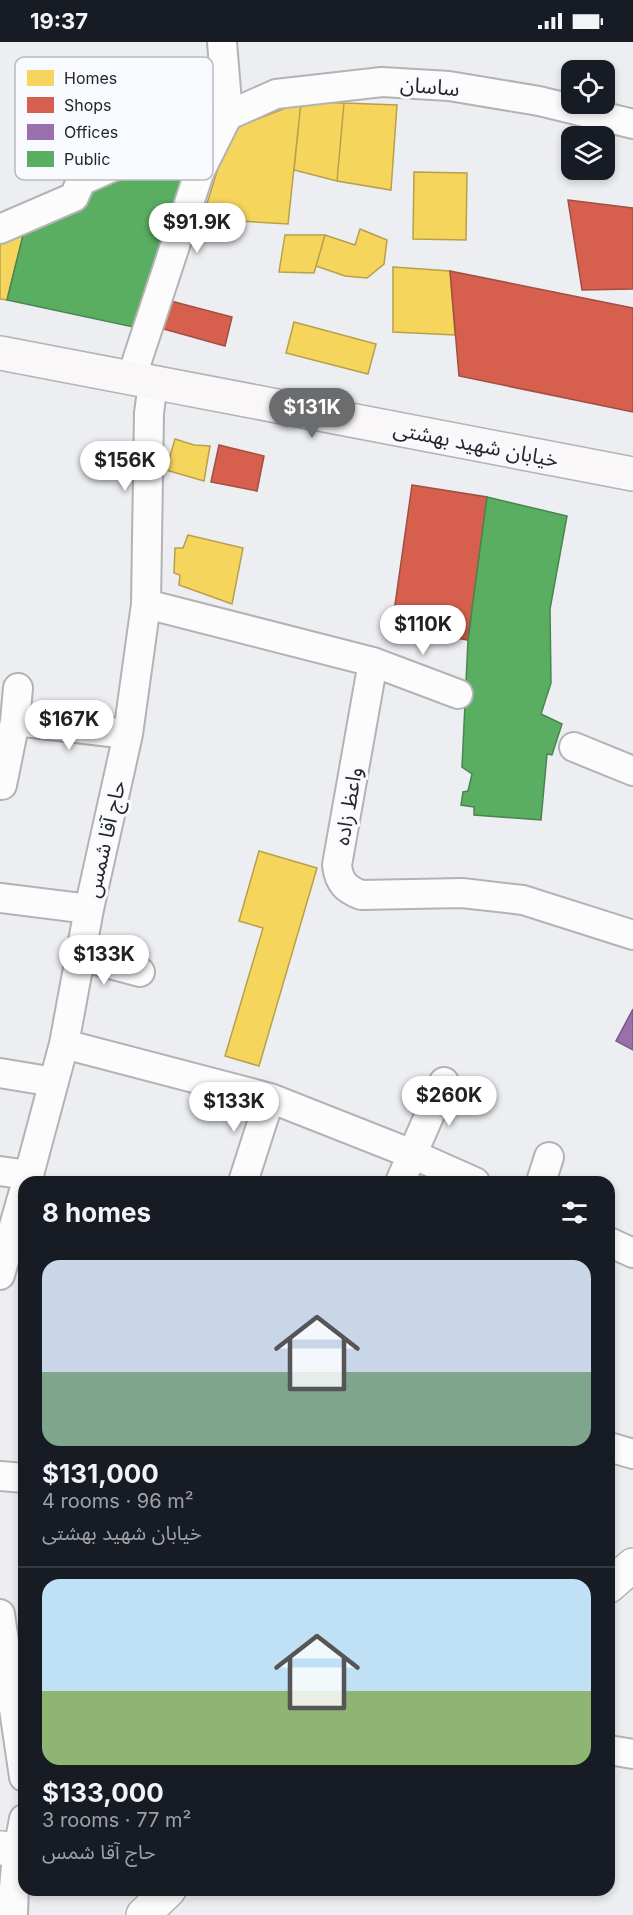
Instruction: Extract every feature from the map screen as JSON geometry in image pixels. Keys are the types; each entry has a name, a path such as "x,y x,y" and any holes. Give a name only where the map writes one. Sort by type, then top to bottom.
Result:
{"main road":[{"name":"خیابان شهید بهشتی","path":"0,353 633,474"}],"street":[{"path":"222,42 228,115"},
{"name":"ساسان","path":"213,122 276,94 382,82 449,86 539,101 633,124"},
{"name":"حاج آقا شمس","path":"213,146 228,115"},
{"name":"ساسان","path":"0,229 74,196 83,180"},
{"name":"حاج آقا شمس","path":"28,1176 64,1044 89,909 128,734 146,604 149,413 142,381 198,180"},
{"path":"146,604 373,662 458,694"},
{"name":"واعظ زاده","path":"373,662 337,865 338,879 348,890 361,895 462,893 523,900 633,934"},
{"path":"2,785 15,721 18,688"},
{"path":"15,721 128,734"},
{"path":"574,747 633,771"},
{"path":"0,897 89,909"},
{"path":"80,956 140,972"},
{"path":"64,1044 270,1098 462,1176"},
{"path":"0,1072 54,1082"},
{"path":"403,1176 444,1082"},
{"path":"245,1176 270,1098"},
{"path":"0,1171 18,1179"},
{"name":"حاج آقا شمس","path":"0,1275 18,1211"},
{"path":"615,1245 633,1254"},
{"path":"615,1449 633,1454"},
{"path":"0,1476 18,1478"},
{"path":"615,1581 633,1565"},
{"path":"0,1614 10,1649 18,1722"},
{"path":"615,1751 633,1754"},
{"path":"13,1915 14,1839"},
{"path":"142,1915 163,1896"}],"building: Homes":[{"path":"301,102 288,224 238,221 205,210 230,130"},
{"path":"301,102 344,103 337,181 294,170"},
{"path":"344,103 397,105 391,190 337,181"},
{"path":"414,172 467,173 466,240 413,239"},
{"path":"360,229 387,240 384,264 367,278 345,276 316,266 325,235 355,245"},
{"path":"24,231 7,300 0,299 0,241"},
{"path":"285,235 325,235 314,273 279,272"},
{"path":"393,267 450,271 455,335 393,332"},
{"path":"294,322 376,344 368,374 286,353"},
{"path":"175,439 194,445 210,446 204,481 166,470"},
{"path":"188,535 243,548 232,604 179,585 180,575 174,573 175,548 183,548"},
{"path":"259,851 317,868 259,1066 225,1056 263,928 239,921"}],"building: Shops":[{"path":"568,200 633,208 633,289 582,290"},
{"path":"450,271 633,308 633,412 459,376"},
{"path":"167,300 232,317 225,346 160,328"},
{"path":"219,445 264,456 257,491 211,482"},
{"path":"412,485 487,497 468,640 392,626"}],"building: Offices":[{"path":"633,1009 633,1050 616,1041"}],"building: Public":[{"path":"105,180 185,180 133,327 7,300 24,231 88,203 84,188"},
{"path":"487,497 567,516 550,609 551,683 541,714 562,724 552,755 547,754 541,820 474,815 474,807 461,805 463,792 468,791 472,774 462,767 468,640"}]}
